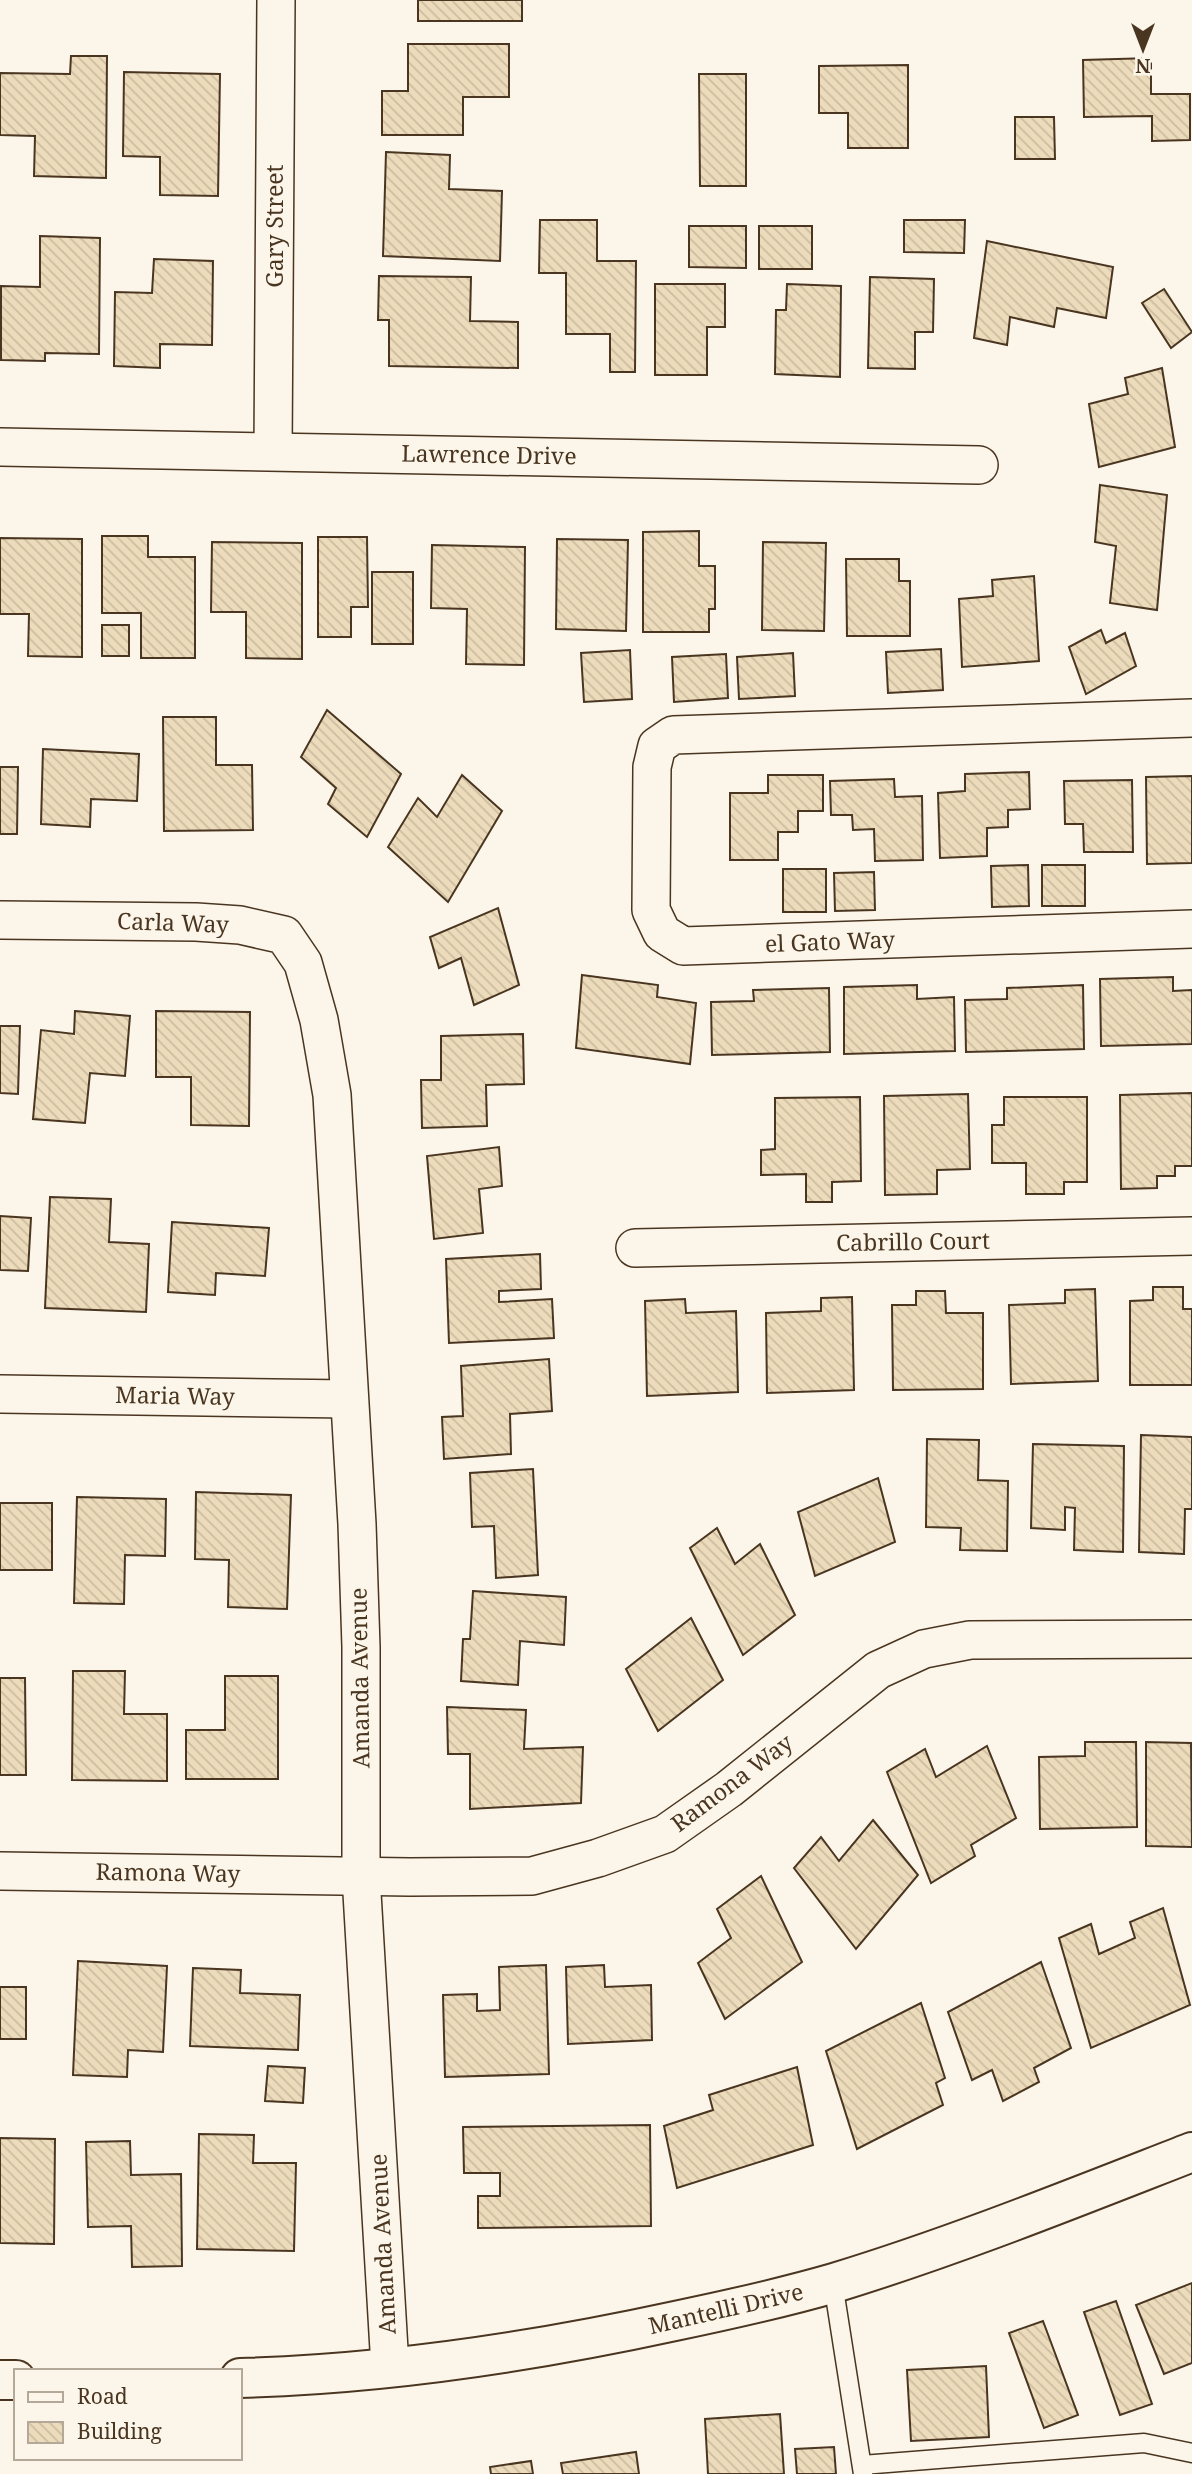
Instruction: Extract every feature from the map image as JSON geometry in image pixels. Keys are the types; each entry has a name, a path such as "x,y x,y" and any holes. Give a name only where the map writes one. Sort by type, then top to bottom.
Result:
{"street":[{"name":"Gary Street","path":"273,451 276,0"},
{"name":"Lawrence Drive","path":"0,447 979,465"},
{"name":"el Gato Way","path":"1192,718 673,735 657,746 652,767 651,910 662,933 683,946 1192,929"},
{"name":"Carla Way","path":"0,919 196,922 240,925 284,935 303,963 310,990"},
{"name":"Amanda Avenue","path":"310,990 319,1020 332,1095 358,1524 361,1876 390,2367"},
{"name":"Cabrillo Court","path":"635,1248 1192,1236"},
{"name":"Maria Way","path":"0,1394 349,1399"},
{"name":"Ramona Way","path":"0,1871 532,1876 598,1858 665,1834 729,1789 878,1670 924,1649 970,1640 1192,1639"},
{"name":"Mantelli Drive","path":"242,2378 390,2367 513,2352 623,2333 737,2308 834,2283 953,2242 1192,2152"}],"lane":[{"path":"834,2283 863,2470 1144,2443 1192,2453"}],"building":[{"path":"418,0 522,0 522,21 418,21"},
{"path":"408,44 509,44 509,97 463,97 463,135 382,135 382,91 408,91"},
{"path":"71,56 107,56 106,178 34,176 35,136 0,135 0,73 70,74"},
{"path":"1151,58 1151,94 1190,94 1190,140 1152,141 1152,116 1084,117 1083,60"},
{"path":"908,65 908,148 848,148 848,113 819,113 819,66"},
{"path":"124,72 220,74 218,196 160,195 160,157 123,156"},
{"path":"699,74 746,74 746,186 700,186"},
{"path":"1015,117 1054,117 1055,159 1015,159"},
{"path":"386,152 450,155 449,189 502,191 500,261 383,256"},
{"path":"540,220 597,220 597,261 636,261 635,372 610,372 610,334 566,334 566,273 539,273"},
{"path":"904,220 965,220 964,253 904,252"},
{"path":"689,226 746,226 746,268 689,267"},
{"path":"759,226 812,226 812,269 759,269"},
{"path":"40,236 100,238 99,354 45,353 45,361 1,360 1,286 40,287"},
{"path":"987,241 1113,267 1106,318 1057,308 1054,327 1010,317 1007,345 974,338"},
{"path":"154,259 213,261 212,345 160,344 160,368 114,366 115,292 152,293"},
{"path":"379,276 471,277 470,321 518,322 518,368 389,366 389,320 378,320"},
{"path":"870,277 934,279 933,332 915,332 915,369 868,368"},
{"path":"655,284 725,284 725,327 707,327 707,375 655,375"},
{"path":"787,284 841,286 840,377 775,374 776,310 786,310"},
{"path":"1164,289 1192,332 1171,348 1142,303"},
{"path":"1162,368 1175,447 1099,467 1089,404 1128,394 1125,378"},
{"path":"1100,485 1167,495 1157,610 1110,603 1116,546 1095,542"},
{"path":"699,531 699,566 715,566 715,609 709,609 709,632 643,632 643,532"},
{"path":"102,536 148,536 148,557 195,557 195,658 141,658 141,613 102,613"},
{"path":"318,537 367,537 368,607 351,607 351,637 318,637"},
{"path":"0,538 82,539 82,657 28,656 29,614 0,614"},
{"path":"557,539 628,540 626,631 556,629"},
{"path":"212,542 302,543 302,659 246,658 246,612 211,612"},
{"path":"763,542 826,543 824,631 762,630"},
{"path":"432,545 525,547 524,665 466,664 467,609 431,608"},
{"path":"846,559 899,559 899,581 910,581 910,636 847,636"},
{"path":"372,572 413,572 413,644 372,644"},
{"path":"1034,576 1039,661 962,667 959,599 993,596 992,580"},
{"path":"102,625 129,625 129,656 102,656"},
{"path":"1101,630 1106,643 1125,633 1136,666 1086,694 1069,647"},
{"path":"941,649 943,690 888,693 886,652"},
{"path":"630,650 632,699 584,702 581,653"},
{"path":"793,653 795,696 739,699 737,657"},
{"path":"726,654 728,698 674,702 672,657"},
{"path":"327,710 401,774 367,837 328,804 336,788 301,757"},
{"path":"163,717 216,717 216,765 252,765 253,830 164,831"},
{"path":"43,749 139,754 137,801 91,799 90,827 41,824"},
{"path":"0,767 18,767 17,834 0,834"},
{"path":"1029,772 1030,809 1008,810 1008,827 987,828 987,856 940,858 938,793 965,791 965,774"},
{"path":"462,775 502,811 448,902 388,847 418,798 437,817"},
{"path":"768,775 823,775 823,811 798,811 798,832 778,832 778,860 730,860 730,793 768,793"},
{"path":"1192,776 1192,863 1147,864 1146,777"},
{"path":"894,779 895,797 922,796 923,860 875,861 874,829 853,830 852,815 831,815 830,781"},
{"path":"1132,780 1133,852 1084,852 1083,824 1065,824 1064,781"},
{"path":"1028,865 1029,906 992,907 991,866"},
{"path":"1042,865 1085,865 1085,906 1042,906"},
{"path":"783,869 826,869 826,912 783,912"},
{"path":"874,872 875,910 835,911 834,873"},
{"path":"498,908 519,985 474,1005 461,958 439,968 430,937"},
{"path":"582,975 658,985 657,997 696,1003 690,1064 576,1048"},
{"path":"1173,977 1173,991 1192,990 1192,1044 1101,1046 1100,979"},
{"path":"917,985 917,999 954,997 955,1051 844,1054 844,987"},
{"path":"1083,985 1084,1049 966,1052 965,1000 1007,999 1007,988"},
{"path":"829,988 830,1052 712,1055 711,1002 754,1001 753,990"},
{"path":"75,1011 130,1016 125,1076 90,1073 85,1123 33,1119 41,1030 74,1034"},
{"path":"156,1011 250,1012 249,1126 191,1125 191,1077 156,1077"},
{"path":"0,1026 20,1026 18,1094 0,1093"},
{"path":"523,1034 524,1084 486,1085 487,1126 422,1128 421,1080 441,1080 441,1036"},
{"path":"1192,1093 1192,1166 1175,1166 1175,1176 1157,1176 1157,1188 1121,1189 1120,1095"},
{"path":"968,1094 970,1169 937,1170 937,1194 885,1195 884,1096"},
{"path":"860,1097 861,1181 832,1182 832,1202 806,1202 806,1174 761,1175 761,1150 775,1149 775,1098"},
{"path":"1004,1097 1087,1097 1087,1182 1064,1182 1064,1194 1026,1194 1026,1163 992,1163 992,1125 1004,1125"},
{"path":"499,1147 502,1186 479,1189 483,1233 434,1239 427,1156"},
{"path":"50,1197 111,1199 109,1242 149,1244 146,1312 45,1308"},
{"path":"0,1216 31,1218 28,1271 0,1270"},
{"path":"172,1222 269,1228 265,1276 216,1273 215,1295 168,1292"},
{"path":"540,1254 541,1289 499,1291 499,1302 552,1299 554,1338 449,1343 446,1259"},
{"path":"1153,1287 1183,1287 1183,1309 1192,1309 1192,1385 1130,1385 1130,1301 1153,1300"},
{"path":"1095,1289 1098,1381 1011,1384 1009,1305 1065,1303 1065,1290"},
{"path":"916,1291 945,1291 946,1313 983,1313 983,1389 893,1390 892,1305 916,1305"},
{"path":"852,1297 854,1390 767,1393 766,1313 821,1311 821,1298"},
{"path":"685,1299 686,1313 736,1311 738,1392 647,1396 645,1301"},
{"path":"549,1359 552,1411 510,1414 511,1454 444,1459 442,1417 463,1416 461,1366"},
{"path":"1141,1435 1192,1437 1192,1509 1185,1509 1184,1554 1139,1552"},
{"path":"927,1439 979,1440 978,1480 1008,1481 1007,1551 960,1550 961,1528 926,1527"},
{"path":"1033,1444 1124,1446 1123,1552 1074,1550 1075,1508 1065,1507 1065,1530 1031,1528"},
{"path":"533,1469 538,1575 496,1578 494,1526 472,1527 470,1473"},
{"path":"878,1478 895,1542 815,1576 798,1512"},
{"path":"196,1492 291,1495 287,1609 228,1607 229,1560 195,1559"},
{"path":"77,1497 166,1499 165,1556 125,1555 124,1604 74,1603"},
{"path":"0,1503 52,1503 52,1570 0,1570"},
{"path":"717,1528 735,1564 760,1544 795,1615 743,1655 690,1548"},
{"path":"473,1591 566,1597 564,1645 520,1641 518,1685 461,1681 463,1639 470,1639"},
{"path":"691,1618 723,1680 658,1731 626,1669"},
{"path":"73,1671 125,1671 124,1714 167,1714 167,1781 72,1780"},
{"path":"225,1676 278,1676 278,1779 186,1779 186,1730 225,1730"},
{"path":"0,1678 25,1678 26,1775 0,1775"},
{"path":"447,1707 526,1710 524,1749 583,1747 581,1803 470,1809 470,1754 448,1754"},
{"path":"1085,1742 1136,1742 1137,1827 1040,1829 1039,1757 1085,1756"},
{"path":"1146,1742 1191,1743 1192,1847 1146,1846"},
{"path":"987,1746 1016,1818 971,1845 975,1856 931,1883 887,1772 925,1749 936,1777"},
{"path":"873,1820 918,1875 856,1949 794,1868 821,1837 839,1861"},
{"path":"761,1876 802,1962 725,2019 698,1963 731,1938 717,1909"},
{"path":"1163,1908 1190,2005 1091,2048 1059,1938 1091,1924 1099,1954 1135,1938 1130,1922"},
{"path":"78,1961 167,1966 163,2052 128,2050 127,2077 73,2075"},
{"path":"1041,1962 1071,2048 1034,2068 1039,2082 1003,2101 992,2070 972,2080 948,2012"},
{"path":"546,1965 549,2074 445,2077 443,1995 477,1994 477,2011 500,2010 499,1967"},
{"path":"604,1965 605,1987 651,1985 652,2040 568,2044 566,1967"},
{"path":"193,1968 241,1970 240,1993 300,1995 298,2050 190,2046"},
{"path":"0,1987 26,1987 26,2039 0,2039"},
{"path":"921,2003 945,2078 936,2083 943,2105 857,2149 826,2051"},
{"path":"268,2066 305,2068 303,2103 265,2101"},
{"path":"797,2067 813,2145 677,2188 664,2126 713,2110 709,2095"},
{"path":"650,2125 651,2226 478,2228 478,2196 500,2196 500,2173 464,2173 463,2127"},
{"path":"199,2134 254,2135 253,2163 296,2163 294,2251 197,2249"},
{"path":"0,2138 55,2139 54,2244 0,2243"},
{"path":"130,2141 131,2175 181,2174 182,2266 132,2267 131,2226 88,2227 86,2142"},
{"path":"1192,2283 1192,2363 1164,2374 1136,2305"},
{"path":"1116,2301 1152,2404 1120,2415 1084,2312"},
{"path":"1043,2321 1078,2415 1044,2428 1009,2333"},
{"path":"986,2366 989,2437 911,2441 907,2370"},
{"path":"780,2414 784,2474 708,2474 705,2419"},
{"path":"834,2447 836,2474 797,2474 795,2449"},
{"path":"636,2452 639,2474 563,2474 561,2463"},
{"path":"531,2461 533,2474 491,2474 490,2467"}]}
